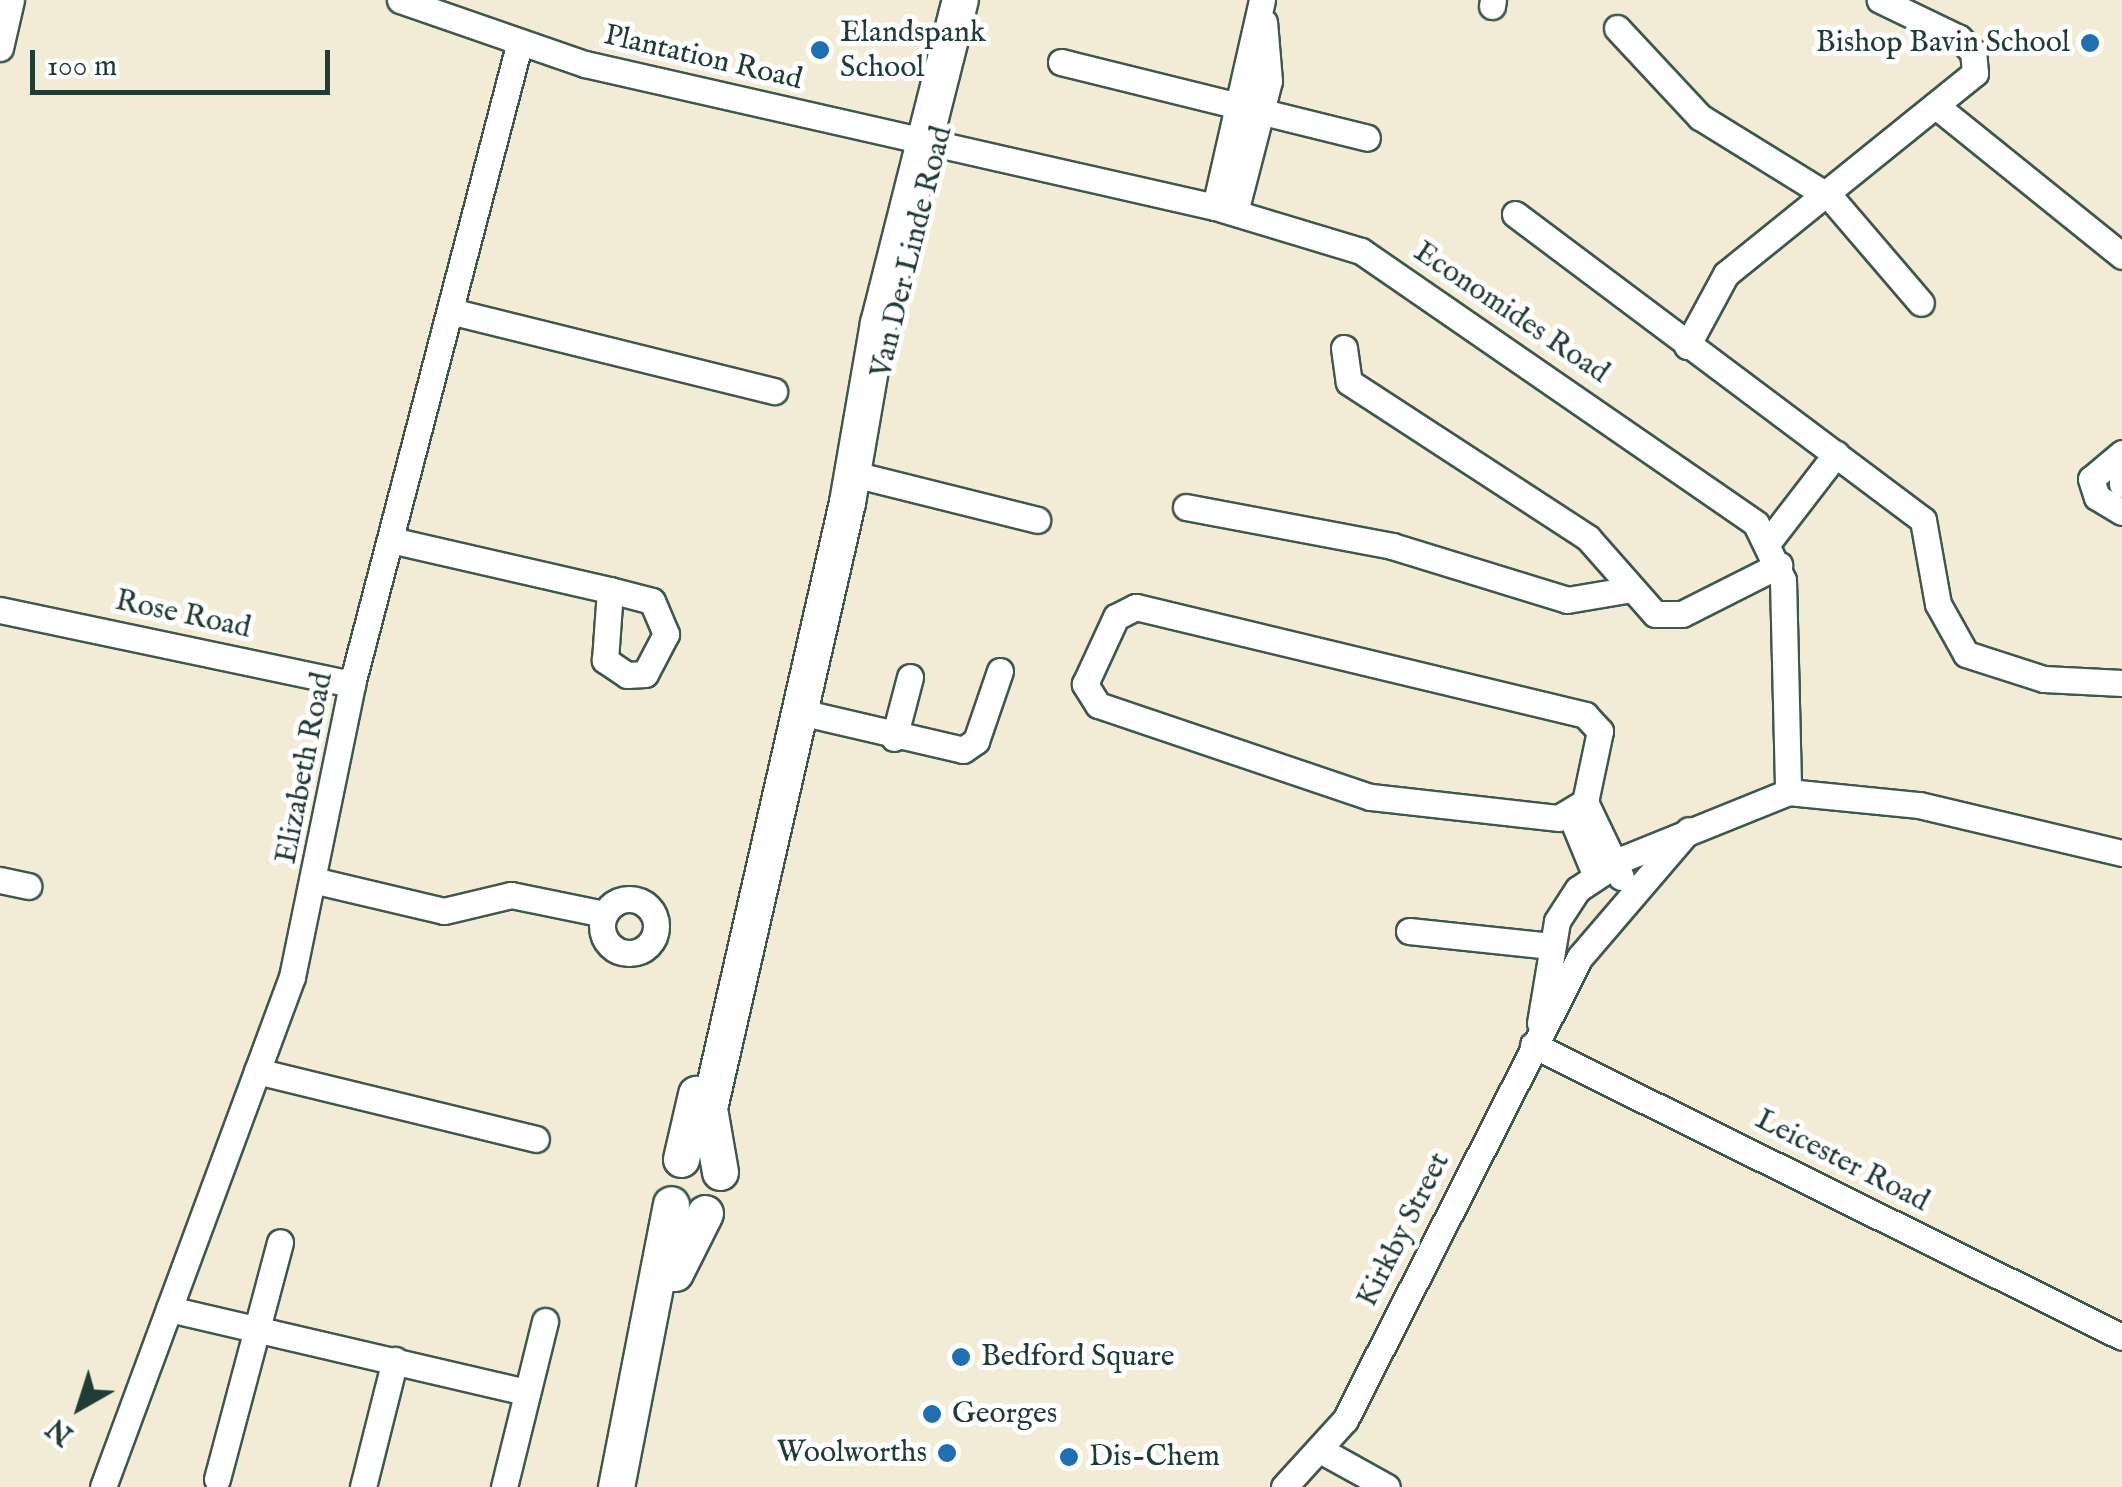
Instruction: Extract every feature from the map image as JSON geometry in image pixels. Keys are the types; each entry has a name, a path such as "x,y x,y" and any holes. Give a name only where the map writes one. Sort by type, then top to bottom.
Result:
{"main road":[{"name":"Van Der Linde Road","path":"720,1172 710,1108 785,755 852,484 960,0"},
{"name":"Van Der Linde Road","path":"930,141 973,0"},
{"name":"Van Der Linde Road","path":"681,1160 764,804 785,755"},
{"path":"616,1487 683,1246 705,1212 720,1200 720,1172 698,1157 681,1160 666,1179 671,1204 640,1390"},
{"path":"671,1204 705,1212"}],"street":[{"path":"0,48 11,0"},
{"name":"Plantation Road","path":"400,0 519,45 930,141"},
{"path":"1687,346 1726,274 1831,198 1940,108 1975,73 1974,52 1880,0"},
{"path":"1225,209 1252,106 1262,6"},
{"path":"1617,28 1700,117 1831,198 1921,302"},
{"name":"Elizabeth Road","path":"103,1487 257,1071 317,881 352,684 519,45"},
{"path":"1062,62 1252,106 1367,138"},
{"path":"1940,108 2122,256"},
{"name":"Economides Road","path":"930,141 1225,209 1361,251 1738,507 1768,541 1780,565 1788,792"},
{"path":"1515,214 1836,454 1927,527 1938,604 1966,654 2015,674 2122,683"},
{"path":"450,311 774,391"},
{"path":"1344,348 1349,382 1588,538 1632,589 1668,616 1780,565"},
{"path":"2122,453 2091,479 2097,498 2122,512"},
{"path":"1768,541 1836,454"},
{"path":"2122,462 2122,484"},
{"path":"852,484 1037,520"},
{"path":"1186,507 1392,546 1567,600 1632,589"},
{"path":"391,540 610,590"},
{"path":"1578,809 1370,797 1115,712 1085,695 1086,684 1116,618 1151,609 1585,714 1600,731 1578,809 1604,869 1631,894"},
{"name":"Rose Road","path":"0,610 352,684"},
{"path":"796,711 894,738 963,750 976,741 1000,670"},
{"path":"894,738 910,677"},
{"name":"Kirkby Street","path":"1535,1040 1550,949 1564,908 1604,869 1689,830 1788,792 1918,805 2122,852"},
{"name":"Kirkby Street","path":"1284,1487 1322,1450 1580,957 1689,830"},
{"path":"0,880 28,886"},
{"path":"317,881 454,912 511,894 604,914"},
{"path":"1410,931 1550,949 1580,957"},
{"name":"Leicester Road","path":"1535,1040 2122,1337"},
{"path":"257,1071 536,1139"},
{"path":"217,1479 280,1242"},
{"path":"168,1309 526,1392"},
{"path":"504,1487 544,1322"},
{"path":"363,1487 394,1360"},
{"path":"1322,1450 1387,1487"}],"place":[{"name":"Bishop Bavin School","path":"2090,43"},
{"name":"Elandspank School","path":"820,50"},
{"name":"Bedford Square","path":"961,1357"},
{"name":"Georges","path":"932,1414"},
{"name":"Woolworths","path":"947,1453"},
{"name":"Dis-Chem","path":"1069,1457"}]}
